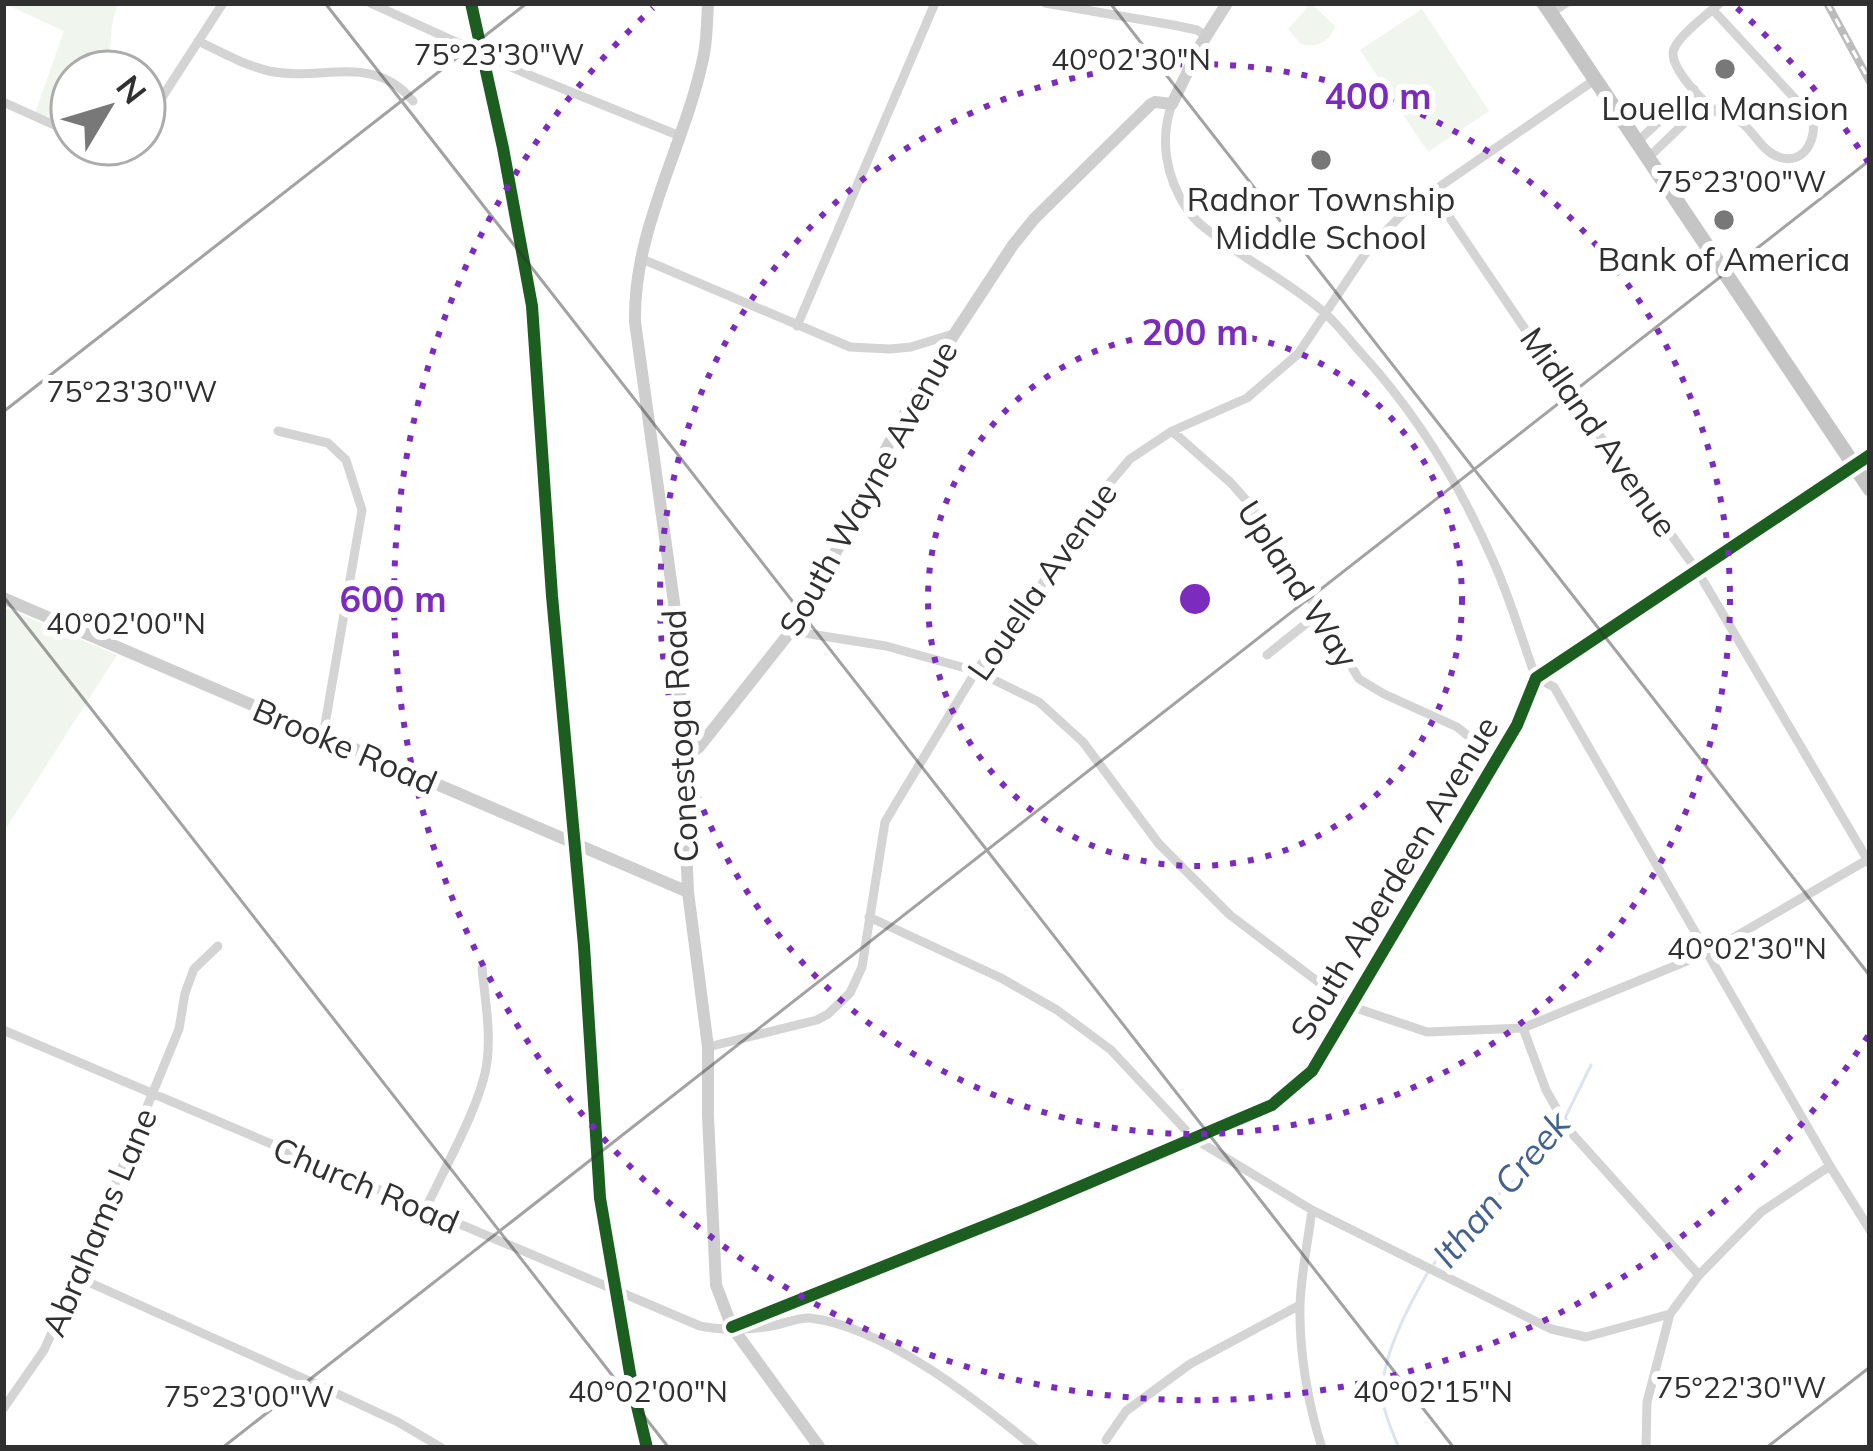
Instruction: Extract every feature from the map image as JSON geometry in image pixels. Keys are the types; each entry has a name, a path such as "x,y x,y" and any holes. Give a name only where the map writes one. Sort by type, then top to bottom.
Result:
{"highway":[{"path":"1547,8 1870,490"}],"main road":[{"name":"Conestoga Road","path":"708,3 703,59 640,258 635,322 677,624 688,892 708,1047 716,1285 732,1327 820,1448"},
{"path":"1172,104 1227,3"},
{"name":"South Wayne Avenue","path":"682,755 699,747 791,631 856,516 917,391 1013,245 1151,104 1172,104"},
{"name":"Brooke Road","path":"3,598 688,892"}],"street":[{"path":"168,88 223,3"},
{"path":"370,3 392,8 680,136"},
{"path":"797,326 934,3"},
{"path":"1045,3 1173,25 1206,36"},
{"path":"1547,8 1566,3"},
{"path":"1716,6 1808,111 1815,124 1813,141 1797,156 1778,157 1694,89 1675,65 1673,52 1716,6"},
{"path":"198,41 269,70 357,71 379,76 399,83 413,101"},
{"name":"Louella Avenue","path":"708,1047 828,1014 850,993 862,967 886,822 910,776 976,671 1042,584 1092,504 1130,459 1172,431 1247,398 1298,354 1367,251 1407,209 1596,80"},
{"path":"1636,142 1694,89"},
{"path":"3,102 48,122"},
{"path":"1648,158 1706,102"},
{"path":"1172,104 1166,156 1178,196 1193,219 1325,313 1386,380 1437,451 1497,568 1536,678 1554,687 1870,1230"},
{"name":"Midland Avenue","path":"1431,190 1698,572 1864,842 1869,862"},
{"path":"640,258 850,347 911,346 956,333"},
{"path":"278,431 328,443 346,460 362,510 323,736"},
{"name":"Upland Way","path":"1172,431 1246,500 1359,679 1457,727 1496,758"},
{"path":"1536,678 1870,454"},
{"path":"1267,655 1318,614"},
{"path":"791,631 886,646 976,671 1039,702 1083,742 1159,844 1230,915 1350,1006 1427,1033 1523,1028 1709,952 1869,862"},
{"name":"South Aberdeen Avenue","path":"732,1327 1272,1105 1312,1071 1517,725 1536,678"},
{"path":"869,916 1057,1010 1111,1050 1192,1138 1312,1210 1429,1269 1551,1329 1586,1337 1670,1315"},
{"name":"Abrahams Lane","path":"3,1409 44,1350 179,1029 194,969 218,946"},
{"path":"425,1210 479,1094 487,1066 482,968"},
{"path":"1523,1028 1546,1090 1568,1129 1699,1275"},
{"name":"Church Road","path":"3,1030 700,1326 765,1328 807,1318 866,1334 973,1397 1035,1448"},
{"path":"1646,1448 1647,1402 1670,1315 1699,1275 1761,1212 1830,1166"},
{"path":"1312,1210 1300,1305 1306,1376 1322,1448"},
{"path":"77,1276 398,1422 442,1448"},
{"path":"1106,1440 1126,1411 1190,1364 1300,1305"}],"shaded area":[{"path":"3,3 118,3 110,48 58,48 64,31"},
{"path":"1307,3 1315,3 1335,26 1317,44 1301,44 1288,29"},
{"path":"1422,9 1489,111 1428,152 1360,50"},
{"path":"48,76 48,122 34,116"},
{"path":"3,607 117,655 3,833"}],"waterway":[{"name":"Ithan Creek","path":"1565,1118 1591,1065"},
{"name":"Ithan Creek","path":"1434,1264 1449,1240 1528,1168 1561,1126"},
{"name":"Ithan Creek","path":"1399,1448 1383,1401 1385,1369 1396,1334 1428,1272"}],"railway":[{"path":"1827,3 1870,82"}],"cycle path":[{"path":"471,3 532,306 600,1198 647,1448"},
{"path":"732,1327 1272,1105 1312,1071 1517,725 1536,678 1870,455"}],"place":[{"name":"Louella Mansion","path":"1725,69"},
{"name":"Radnor Township Middle School","path":"1321,160"},
{"name":"Bank of America","path":"1724,220"}]}
